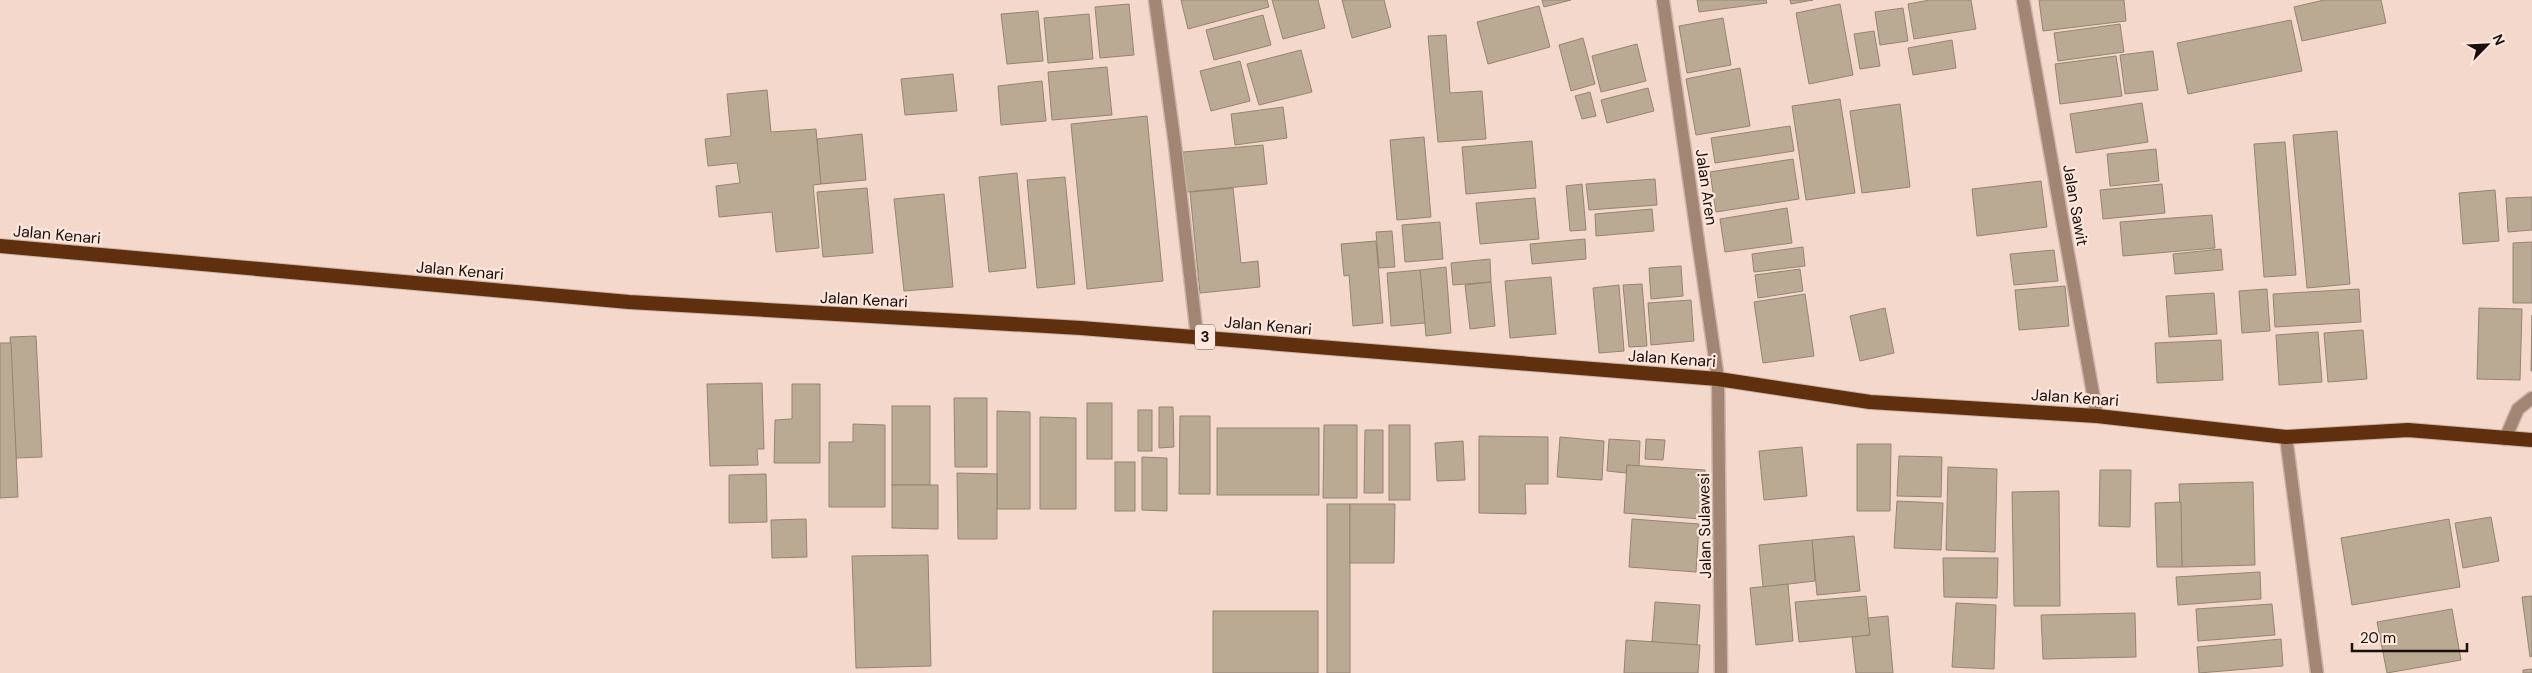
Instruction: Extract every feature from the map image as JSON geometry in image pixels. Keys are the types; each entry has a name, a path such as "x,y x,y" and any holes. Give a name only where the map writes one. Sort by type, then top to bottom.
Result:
{"highway":[{"name":"Jalan Kenari","path":"0,246 629,302 1197,336 1718,379 1870,402 2097,416 2286,437 2408,430 2532,440"}],"street":[{"path":"1155,0 1175,145 1197,336"},
{"name":"Jalan Aren","path":"1664,0 1718,379"},
{"name":"Jalan Sawit","path":"2022,0 2097,416"},
{"name":"Jalan Sulawesi","path":"1718,379 1721,673"},
{"path":"2505,439 2518,410 2532,398"},
{"path":"2286,437 2318,673"}],"building":[{"path":"1181,0 1267,0 1269,7 1188,29"},
{"path":"1272,0 1318,0 1325,28 1283,39"},
{"path":"1342,0 1384,0 1391,27 1352,38"},
{"path":"1542,0 1571,0 1544,7"},
{"path":"1697,0 1766,0 1767,3 1699,12"},
{"path":"1790,0 1813,0 1791,4"},
{"path":"1930,0 1971,0 1976,29 1914,39 1908,4"},
{"path":"2039,0 2124,0 2126,21 2043,31"},
{"path":"2324,0 2381,0 2386,23 2302,41 2294,7"},
{"path":"1129,4 1134,55 1100,58 1095,7"},
{"path":"1840,4 1853,75 1809,84 1796,13"},
{"path":"1539,6 1550,47 1488,64 1477,22"},
{"path":"1903,8 1908,41 1880,45 1875,12"},
{"path":"1038,11 1043,61 1007,64 1001,14"},
{"path":"1089,14 1093,59 1048,63 1044,18"},
{"path":"1263,15 1271,45 1214,60 1206,30"},
{"path":"1723,18 1731,65 1687,73 1679,26"},
{"path":"2291,20 2302,71 2188,94 2177,43"},
{"path":"2120,24 2124,52 2058,61 2054,33"},
{"path":"1874,31 1880,66 1860,69 1854,34"},
{"path":"1446,35 1450,93 1482,91 1486,139 1438,142 1428,36"},
{"path":"1583,38 1595,84 1571,91 1559,45"},
{"path":"1952,40 1956,68 1913,75 1908,48"},
{"path":"1637,44 1646,81 1601,92 1592,56"},
{"path":"1301,50 1312,92 1259,105 1247,64"},
{"path":"2153,51 2158,90 2125,94 2120,55"},
{"path":"2116,56 2122,96 2060,104 2055,64"},
{"path":"1240,61 1250,101 1211,111 1200,71"},
{"path":"1107,67 1112,115 1052,120 1048,72"},
{"path":"1740,68 1750,126 1696,135 1686,79"},
{"path":"953,74 957,111 905,115 901,79"},
{"path":"1042,81 1046,121 1001,125 998,86"},
{"path":"1648,88 1654,111 1607,123 1601,100"},
{"path":"767,90 771,132 816,129 821,184 813,185 819,248 776,252 772,212 719,217 716,186 740,183 737,163 708,166 705,139 731,136 727,94"},
{"path":"1590,92 1596,116 1582,119 1575,96"},
{"path":"1840,99 1855,193 1806,200 1792,106"},
{"path":"2142,103 2148,142 2076,153 2070,114"},
{"path":"1900,104 1910,187 1862,193 1850,111"},
{"path":"1283,107 1287,138 1235,145 1231,114"},
{"path":"1147,116 1163,281 1087,289 1071,124"},
{"path":"1790,126 1794,151 1715,163 1711,138"},
{"path":"2337,131 2350,284 2307,288 2293,135"},
{"path":"862,134 866,180 821,184 817,139"},
{"path":"1424,137 1431,217 1397,220 1390,140"},
{"path":"1532,141 1536,188 1466,194 1462,147"},
{"path":"2285,142 2296,275 2264,277 2254,144"},
{"path":"1263,145 1267,184 1187,192 1183,152"},
{"path":"2156,149 2159,181 2110,186 2107,154"},
{"path":"1793,159 1799,199 1716,212 1710,172"},
{"path":"1017,173 1026,268 989,272 979,177"},
{"path":"1065,177 1075,284 1037,288 1027,180"},
{"path":"1655,179 1657,205 1589,210 1586,184"},
{"path":"2041,181 2047,227 1977,236 1972,189"},
{"path":"1582,184 1586,230 1570,231 1566,186"},
{"path":"2162,184 2165,213 2103,219 2100,190"},
{"path":"867,188 873,253 823,257 817,192"},
{"path":"1233,188 1241,263 1258,261 1260,287 1200,293 1190,192"},
{"path":"2495,190 2499,241 2463,244 2459,193"},
{"path":"944,194 953,287 904,291 894,199"},
{"path":"2532,197 2532,230 2508,232 2506,198"},
{"path":"1535,198 1539,239 1480,244 1476,203"},
{"path":"1787,208 1792,243 1725,252 1720,219"},
{"path":"1652,209 1654,231 1596,236 1595,214"},
{"path":"2212,215 2215,248 2123,256 2120,222"},
{"path":"1440,222 1443,259 1405,262 1402,225"},
{"path":"1392,231 1395,267 1379,268 1376,232"},
{"path":"1585,239 1586,259 1532,264 1530,244"},
{"path":"1376,241 1383,323 1353,326 1349,275 1344,276 1341,244"},
{"path":"2532,242 2532,303 2513,303 2513,243"},
{"path":"1803,247 1805,266 1754,272 1752,254"},
{"path":"2221,249 2223,270 2175,274 2173,254"},
{"path":"2054,250 2058,281 2014,285 2010,254"},
{"path":"1490,259 1491,282 1453,285 1451,263"},
{"path":"1681,266 1683,296 1651,299 1649,268"},
{"path":"1446,267 1451,333 1426,336 1420,270"},
{"path":"1800,269 1803,291 1758,298 1755,275"},
{"path":"1420,270 1425,323 1391,326 1387,273"},
{"path":"1551,277 1556,334 1510,338 1505,281"},
{"path":"1491,282 1495,326 1470,329 1465,285"},
{"path":"1642,284 1647,346 1629,347 1623,285"},
{"path":"1619,285 1624,351 1599,353 1593,288"},
{"path":"2065,286 2069,326 2019,330 2015,290"},
{"path":"2267,289 2270,331 2242,333 2239,291"},
{"path":"2359,289 2361,322 2275,327 2273,294"},
{"path":"2214,293 2217,334 2169,337 2166,296"},
{"path":"1805,294 1814,356 1763,363 1754,302"},
{"path":"1691,300 1694,341 1651,345 1648,303"},
{"path":"1885,308 1894,353 1860,361 1850,316"},
{"path":"2479,308 2522,309 2520,380 2477,379"},
{"path":"2532,315 2532,371 2531,371"},
{"path":"2363,330 2367,379 2328,382 2324,333"},
{"path":"2318,332 2322,382 2279,385 2276,335"},
{"path":"36,336 42,457 16,458 10,337"},
{"path":"2221,340 2223,380 2157,383 2155,343"},
{"path":"0,343 11,343 18,497 0,498"},
{"path":"762,383 764,449 757,449 758,465 710,466 707,384"},
{"path":"792,384 820,384 820,463 774,463 775,420 792,419"},
{"path":"954,398 987,398 987,467 955,467"},
{"path":"1087,403 1112,403 1112,459 1087,459"},
{"path":"892,406 930,406 930,485 892,485"},
{"path":"1159,407 1173,407 1174,447 1159,448"},
{"path":"1138,410 1152,410 1152,451 1138,451"},
{"path":"997,411 1030,412 1030,509 997,509"},
{"path":"1180,416 1210,416 1210,494 1179,494"},
{"path":"1040,417 1076,418 1076,509 1040,509"},
{"path":"853,424 885,425 885,507 829,507 829,442 853,442"},
{"path":"1324,425 1357,425 1357,498 1323,498"},
{"path":"1389,425 1410,425 1410,500 1389,500"},
{"path":"1217,428 1319,428 1319,495 1217,495"},
{"path":"1365,430 1383,430 1383,493 1364,493"},
{"path":"1479,436 1548,437 1548,484 1525,484 1526,514 1479,513"},
{"path":"1560,437 1604,441 1602,480 1557,477"},
{"path":"1609,439 1640,441 1639,466 1627,465 1626,473 1607,471"},
{"path":"1646,439 1665,440 1663,460 1645,459"},
{"path":"1463,441 1465,480 1437,481 1435,443"},
{"path":"1857,444 1891,444 1890,511 1857,511"},
{"path":"1802,447 1807,496 1764,500 1759,451"},
{"path":"1899,456 1942,457 1941,497 1897,496"},
{"path":"1142,457 1167,458 1167,511 1142,510"},
{"path":"1115,462 1135,462 1135,511 1115,511"},
{"path":"1627,465 1705,470 1701,519 1624,513"},
{"path":"1948,467 1997,469 1995,552 1946,550"},
{"path":"2100,470 2131,470 2130,527 2099,526"},
{"path":"957,473 997,474 997,539 958,539"},
{"path":"766,474 767,522 729,523 729,475"},
{"path":"2253,482 2255,565 2182,567 2179,484"},
{"path":"892,485 938,485 938,529 892,528"},
{"path":"2059,491 2060,606 2014,606 2012,492"},
{"path":"1897,501 1943,503 1941,550 1894,548"},
{"path":"2181,502 2182,567 2157,567 2155,503"},
{"path":"1327,504 1350,504 1350,673 1327,673"},
{"path":"1350,504 1395,504 1394,563 1350,563"},
{"path":"2491,517 2499,561 2463,568 2455,523"},
{"path":"806,519 807,557 772,558 771,520"},
{"path":"1632,519 1699,524 1696,572 1629,567"},
{"path":"2449,519 2460,587 2352,605 2341,538"},
{"path":"1854,536 1860,591 1817,595 1812,540"},
{"path":"1812,540 1815,581 1763,587 1759,545"},
{"path":"928,555 931,666 856,668 852,556"},
{"path":"1943,558 1998,558 1997,598 1944,597"},
{"path":"2260,572 2261,599 2178,605 2176,577"},
{"path":"1788,584 1793,641 1756,645 1750,588"},
{"path":"1866,596 1870,635 1799,642 1795,602"},
{"path":"2532,596 2532,656 2530,657 2522,597"},
{"path":"1655,602 1700,605 1697,645 1652,642"},
{"path":"1956,603 1996,605 1994,669 1952,667"},
{"path":"2272,604 2275,635 2198,641 2196,609"},
{"path":"2452,609 2461,660 2387,673 2377,622"},
{"path":"1213,611 1318,611 1318,673 1213,673"},
{"path":"2135,613 2136,657 2043,659 2041,615"},
{"path":"1888,616 1893,673 1856,673 1852,637 1870,635 1868,618"},
{"path":"2281,639 2283,666 2199,673 2197,647"},
{"path":"1626,640 1700,645 1698,673 1624,673"},
{"path":"2532,669 2532,673 2523,673 2523,670"}]}
